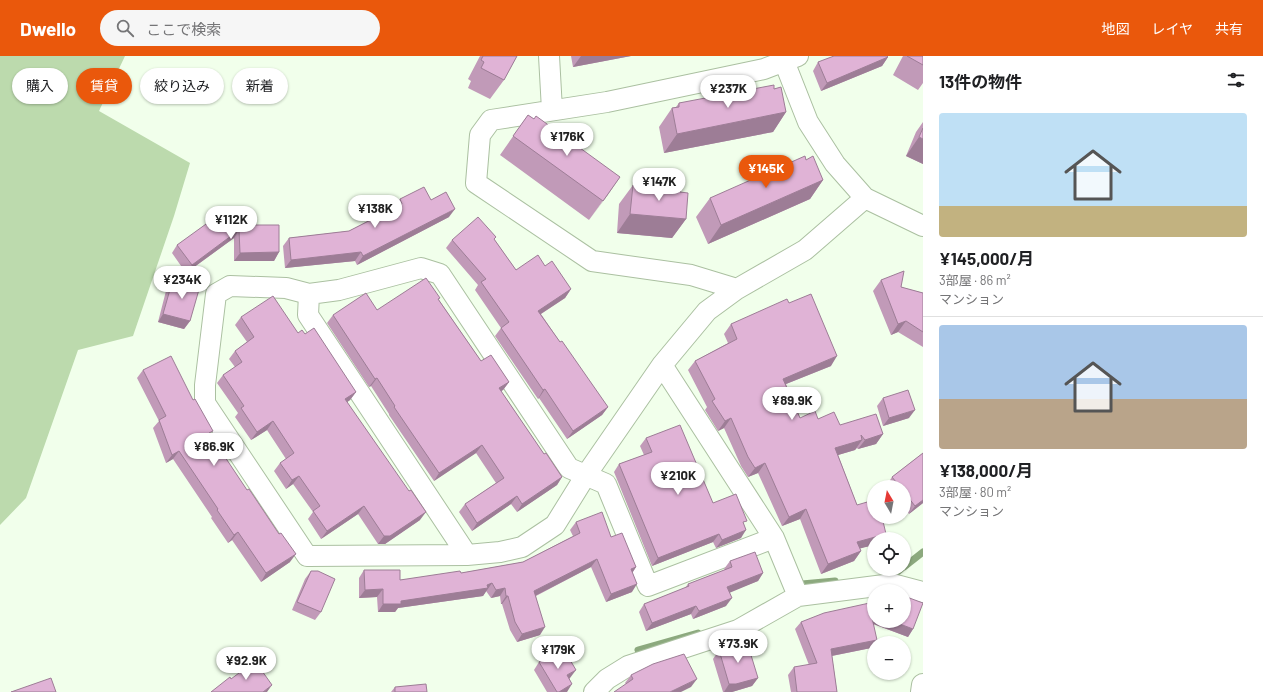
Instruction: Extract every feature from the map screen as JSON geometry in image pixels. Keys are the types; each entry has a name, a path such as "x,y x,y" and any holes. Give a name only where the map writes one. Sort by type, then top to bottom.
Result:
{"main road":[{"path":"922,692 923,685"}],"street":[{"path":"548,56 552,110"},
{"path":"737,289 691,275 592,261 476,182 480,134 491,120 615,101 764,69 788,58 808,122 835,164 865,198 923,226"},
{"path":"774,538 648,586 606,484 586,475 569,468 440,274 421,268 339,290 309,294 286,288 230,286 216,294 204,385 205,403 307,556 467,555 500,552 522,547 555,525 586,475 662,365 707,311 737,289 805,250 865,198"},
{"path":"309,294 308,315 467,555"},
{"path":"662,365 774,538 798,596"},
{"path":"594,692 607,679 628,666 738,630 798,596 892,584 923,592"}],"green space":[{"path":"0,56 125,56 119,68 76,68 76,104 102,104 99,111 190,163 174,216 133,336 78,350 26,498 0,525"}],"building":[{"path":"483,56 517,56 504,80 481,68 484,62 481,60"},
{"path":"834,56 888,57 827,83 818,62"},
{"path":"907,56 923,56 923,65"},
{"path":"774,85 774,89 781,87 786,112 677,134 672,108 679,107 679,103"},
{"path":"528,115 534,119 536,116 620,177 603,201 513,136"},
{"path":"923,128 923,139 919,137"},
{"path":"805,156 806,160 813,156 823,180 721,225 710,198"},
{"path":"633,185 681,189 680,192 688,193 686,219 630,214"},
{"path":"424,187 431,200 446,192 455,209 363,256 361,252 291,260 289,238 349,231 402,204 400,199"},
{"path":"478,217 496,237 494,239 516,270 538,255 545,266 552,261 571,289 538,311 560,342 562,341 608,407 573,431 501,328 509,322 481,282 486,279 452,240"},
{"path":"213,219 218,225 279,225 279,252 240,253 239,230 192,265 177,245"},
{"path":"904,271 901,287 923,293 923,332 906,321 898,324 881,280"},
{"path":"426,278 440,298 438,299 481,361 491,355 509,382 499,388 544,454 546,453 562,477 522,504 517,496 477,523 465,504 504,478 482,445 439,473 394,407 395,406 377,378 375,379 333,315 366,293 377,310"},
{"path":"173,279 200,286 190,321 163,314"},
{"path":"811,294 837,356 783,379 800,418 815,411 818,419 834,412 840,425 876,414 883,434 865,440 861,435 862,440 835,448 857,505 867,502 867,524 884,524 886,532 867,532 867,539 857,542 861,551 828,564 806,509 789,517 765,463 755,468 748,457 731,418 725,421 712,401 715,399 695,361 737,339 731,324 787,299 789,303"},
{"path":"273,296 298,333 302,330 305,334 314,328 356,392 345,399 409,491 411,490 426,512 390,536 384,536 364,506 327,531 313,511 320,506 299,476 292,480 280,463 294,453 273,421 257,432 241,408 244,406 223,375 242,362 235,351 254,337 241,317"},
{"path":"171,356 193,400 195,399 213,431 209,433 247,490 249,489 279,534 281,533 296,554 266,573 238,532 234,535 179,451 172,455 159,420 166,416 143,370"},
{"path":"908,390 915,410 889,418 883,398"},
{"path":"680,425 713,503 736,494 747,521 743,522 746,530 722,540 719,534 658,558 619,464 652,452 646,438"},
{"path":"923,453 923,500 915,506 911,501 911,480 894,480 892,477"},
{"path":"602,512 611,537 622,533 636,567 631,569 637,584 611,594 597,559 534,591 545,627 522,634 515,622 508,596 506,596 505,588 496,590 492,583 487,585 488,588 401,601 401,604 383,604 383,589 365,590 364,570 400,570 400,580 460,571 461,573 523,562 580,533 576,522"},
{"path":"755,552 763,573 727,587 732,598 699,611 696,606 652,623 644,604 689,586 688,584 732,567 730,561"},
{"path":"311,571 318,571 335,579 321,612 297,602"},
{"path":"911,599 923,603 913,629 910,628"},
{"path":"867,604 867,628 874,628 876,636 867,636 867,642 831,649 837,692 797,692 794,667 817,663 801,622 824,613"},
{"path":"747,642 758,678 736,684 729,684 719,650"},
{"path":"563,648 576,670 567,675 572,684 557,692 539,662"},
{"path":"684,654 697,679 670,692 614,692 633,679 631,675 653,664"},
{"path":"255,661 272,685 263,692 211,692 230,677 231,679"},
{"path":"51,678 56,692 11,692"},
{"path":"426,684 427,692 395,692 395,687"}],"waterway":[{"path":"911,561 923,552"},
{"path":"886,577 892,576"},
{"path":"802,584 835,581"},
{"path":"638,650 698,633"}]}
